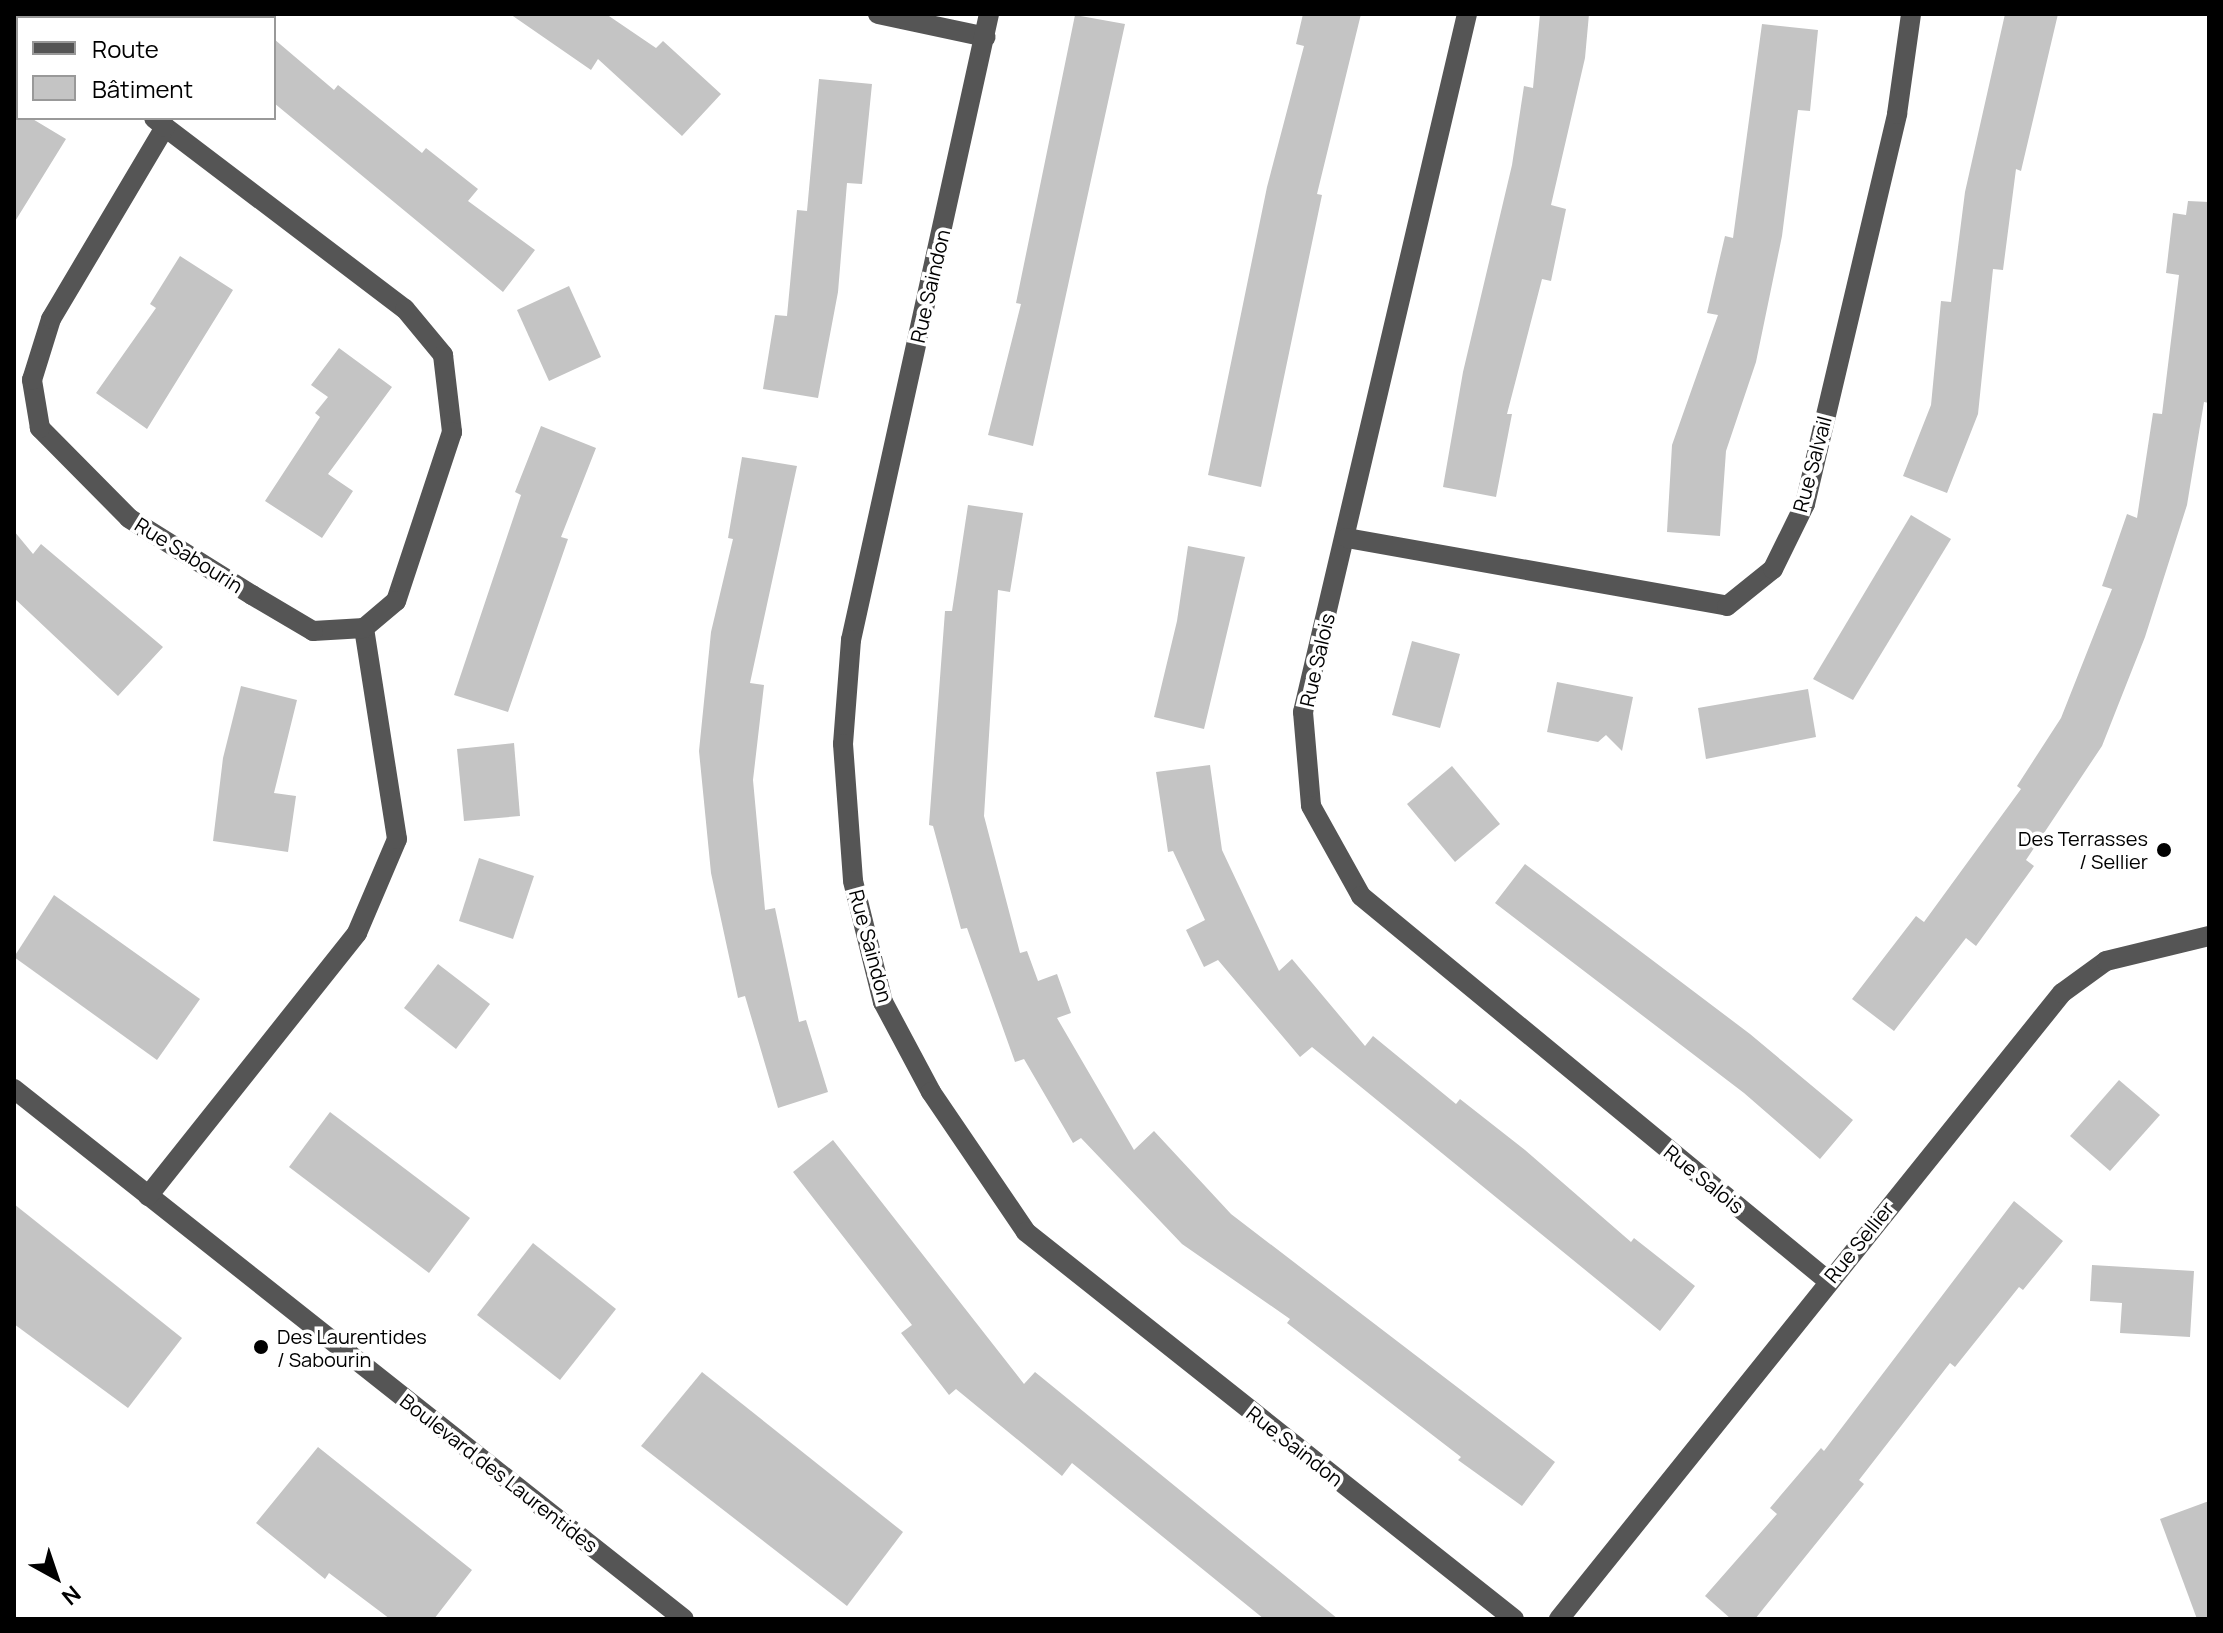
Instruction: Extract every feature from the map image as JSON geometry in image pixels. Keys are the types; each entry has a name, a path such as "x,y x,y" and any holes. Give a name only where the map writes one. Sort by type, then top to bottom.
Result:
{"street":[{"path":"878,14 986,37"},
{"name":"Rue Saindon","path":"989,14 851,640 843,744 853,881 883,1002 931,1092 1026,1232 1514,1619"},
{"name":"Rue Salois","path":"1467,14 1347,538 1303,712 1311,806 1361,896 1827,1280"},
{"name":"Rue Salvail","path":"1347,538 1727,606 1773,569 1805,504 1897,114 1911,14"},
{"name":"Rue Sabourin","path":"159,122 405,309 443,355 452,432 396,601 364,628 313,631 252,595 129,518 40,428 32,380 51,319 159,122"},
{"path":"148,1196 357,933 397,839 364,628"},
{"name":"Rue Sellier","path":"1559,1619 1827,1280 2062,993 2106,961 2209,936"},
{"name":"Boulevard des Laurentides","path":"14,1089 684,1619"}],"building":[{"path":"510,14 606,14 656,48 663,41 721,94 682,136 598,59 591,70"},
{"path":"1303,14 1361,14 1317,194 1322,195 1261,487 1208,475 1267,187 1304,46 1296,44"},
{"path":"1540,14 1589,14 1585,58 1551,205 1566,209 1551,281 1542,279 1507,414 1512,414 1496,497 1443,487 1463,372 1512,165 1524,86 1533,88"},
{"path":"2005,14 2058,14 2021,171 2016,169 2003,270 1993,269 1978,414 1947,493 1903,476 1931,405 1941,301 1951,302 1965,192"},
{"path":"1075,15 1125,24 1033,446 988,435 1021,304 1016,303"},
{"path":"1762,24 1818,30 1810,111 1798,110 1782,236 1756,362 1726,451 1720,536 1667,532 1672,445 1718,315 1707,313 1725,236 1733,238"},
{"path":"276,41 334,90 338,85 422,153 426,148 478,189 468,201 535,250 503,292 276,105"},
{"path":"819,79 872,84 862,184 847,183 838,292 818,398 763,389 775,315 787,316 797,210 807,211"},
{"path":"14,108 16,120 34,120 66,139 14,223"},
{"path":"2188,201 2209,202 2209,403 2204,402 2187,505 2145,637 2102,746 2026,860 2034,866 1976,946 1966,938 1894,1031 1852,999 1916,916 1924,922 2021,789 2017,786 2061,718 2112,589 2102,586 2127,514 2137,518 2153,413 2162,414 2179,275 2166,273 2173,213 2186,215"},
{"path":"180,256 233,290 147,429 96,393 156,308 150,304"},
{"path":"569,286 601,357 549,381 517,310"},
{"path":"339,348 392,387 328,474 353,491 322,538 265,501 320,417 315,413 328,397 311,385"},
{"path":"541,426 596,448 561,537 568,539 508,712 454,695 521,495 515,492"},
{"path":"742,457 797,466 750,683 764,685 753,780 765,910 775,908 799,1022 806,1020 828,1092 778,1108 745,996 738,998 711,873 699,751 711,632 733,539 728,538"},
{"path":"968,505 1023,513 1010,592 998,590 984,816 1020,953 1027,951 1038,981 1057,974 1071,1013 1057,1018 1134,1150 1154,1131 1231,1214 1555,1462 1522,1506 1458,1460 1461,1457 1287,1323 1290,1319 1182,1244 1081,1138 1073,1143 1024,1059 1015,1062 967,928 961,929 933,826 929,825 945,611 952,611"},
{"path":"1911,515 1951,539 1853,700 1813,679"},
{"path":"14,531 33,554 41,544 163,647 118,696 14,598"},
{"path":"1188,546 1245,557 1204,729 1154,717 1177,621"},
{"path":"1412,641 1460,654 1440,728 1392,715"},
{"path":"1557,682 1633,697 1622,751 1606,735 1598,742 1547,732"},
{"path":"241,686 297,700 274,793 296,796 288,852 213,841 223,758"},
{"path":"1808,689 1816,737 1706,759 1698,708"},
{"path":"514,743 520,816 464,821 457,749"},
{"path":"1210,765 1222,850 1279,971 1292,959 1365,1046 1373,1036 1456,1104 1460,1099 1525,1150 1631,1242 1634,1238 1695,1286 1660,1331 1312,1047 1300,1057 1218,960 1204,967 1186,930 1205,920 1173,851 1168,852 1156,772"},
{"path":"1452,766 1500,824 1455,862 1407,804"},
{"path":"479,858 534,876 513,939 459,921"},
{"path":"1525,864 1750,1034 1853,1120 1820,1159 1744,1093 1495,903"},
{"path":"54,895 200,999 157,1060 14,957"},
{"path":"438,964 490,1004 456,1049 404,1008"},
{"path":"2119,1080 2160,1115 2110,1171 2070,1136"},
{"path":"330,1112 470,1218 429,1273 289,1167"},
{"path":"833,1140 1024,1384 1035,1372 1338,1619 1264,1619 1072,1463 1062,1476 956,1389 949,1395 901,1333 912,1325 793,1172"},
{"path":"2014,1201 2063,1241 2023,1290 2019,1287 1955,1367 1950,1363 1859,1480 1864,1484 1755,1619 1731,1619 1705,1596 1777,1514 1770,1508 1821,1448 1824,1451"},
{"path":"14,1204 182,1338 128,1408 14,1324"},
{"path":"533,1243 616,1309 560,1380 477,1315"},
{"path":"2092,1265 2194,1271 2190,1337 2120,1333 2122,1303 2090,1301"},
{"path":"702,1372 903,1532 847,1606 641,1446"},
{"path":"318,1447 472,1570 434,1619 390,1619 329,1573 325,1579 256,1523"},
{"path":"2209,1501 2209,1619 2197,1619 2160,1519"}],"place":[{"name":"Des Terrasses / Sellier","path":"2164,850"},
{"name":"Des Laurentides / Sabourin","path":"261,1347"}]}
